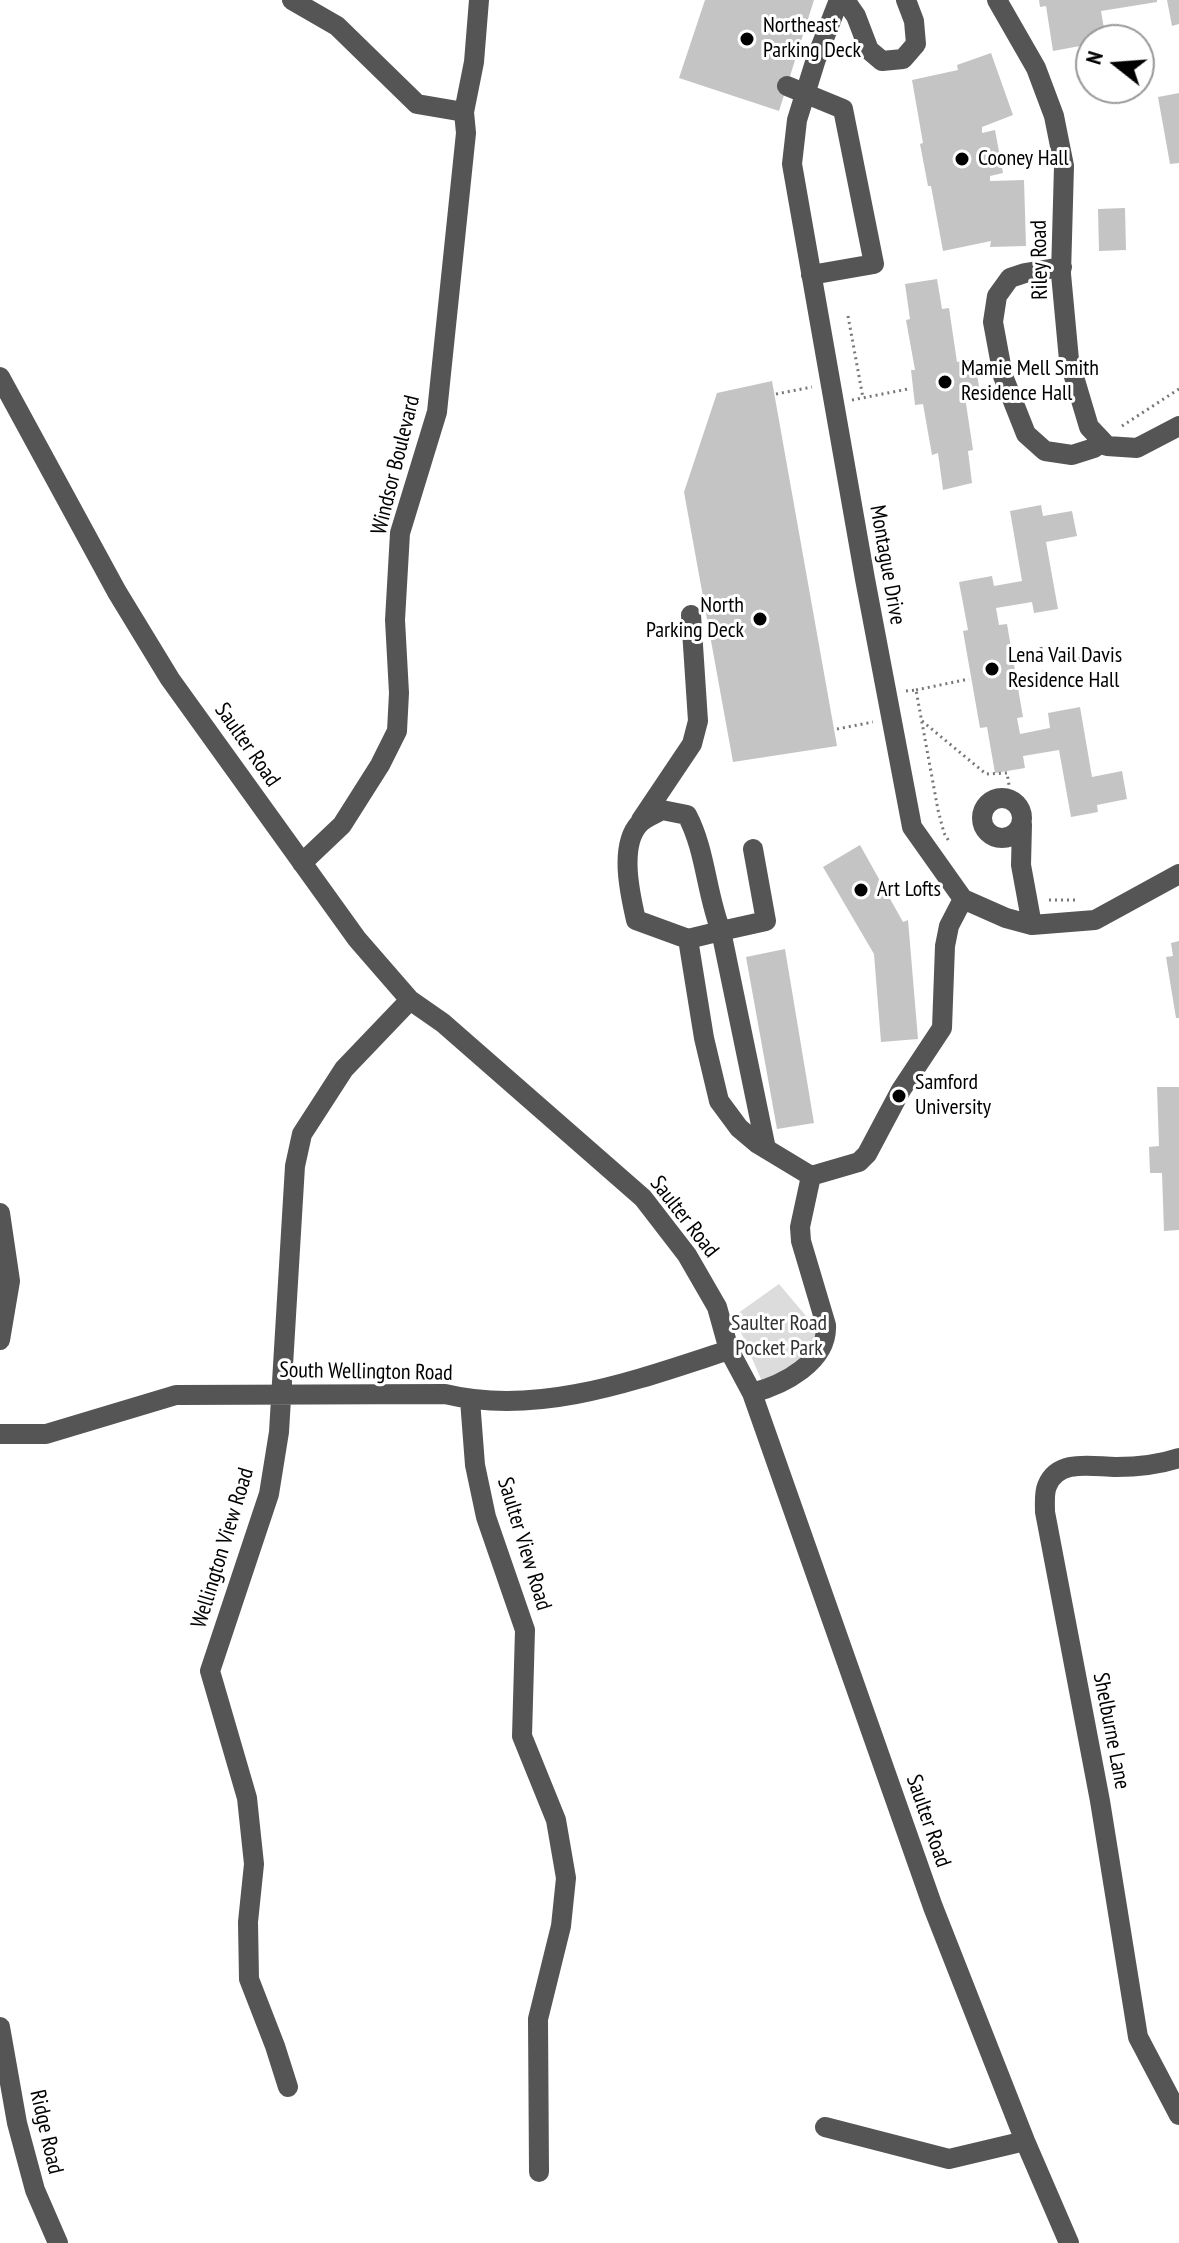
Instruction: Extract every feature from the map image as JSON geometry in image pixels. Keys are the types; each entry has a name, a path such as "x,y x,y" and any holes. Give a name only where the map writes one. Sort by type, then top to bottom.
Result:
{"street":[{"path":"292,0 337,26 417,104 464,112"},
{"name":"Windsor Boulevard","path":"302,863 342,825 380,765 397,731 399,693 395,620 400,533 437,412 465,149 464,112 474,62 479,0"},
{"path":"842,0 856,16 869,50 882,61 903,59 916,44 914,21 906,0"},
{"name":"Montague Drive","path":"842,0 816,59 796,90 797,120 792,164 912,827 963,899"},
{"name":"Riley Road","path":"997,0 1036,68 1057,128 1064,166 1062,267 1069,360 1089,427 1105,444"},
{"path":"796,90 843,109 874,264 811,275"},
{"path":"1062,267 1010,278 997,296 993,322 1003,376 1026,434 1045,451 1072,455 1105,444 1137,448 1176,433"},
{"name":"Saulter Road","path":"0,377 117,592 170,679 357,939 410,1000 443,1023 643,1198 687,1255 710,1294 717,1307 729,1350 752,1393 933,1907 1025,2141 1069,2243"},
{"path":"691,615 698,721 692,744 630,842 627,880 636,920 688,939 766,921 753,849"},
{"path":"1021,865 988,833 982,820 985,807 996,799 1015,802 1022,813 1021,865 1032,925"},
{"path":"639,824 662,810 687,815 697,835 715,917 721,931 766,1149"},
{"path":"993,837 1007,839 1022,824"},
{"path":"688,939 704,1038 719,1101 739,1128 766,1149 811,1176 859,1162 867,1154 901,1090 942,1028 945,946 949,926 963,899 1006,918 1032,925 1095,920 1179,874"},
{"name":"Wellington View Road","path":"288,2087 249,1979 248,1922 254,1864 247,1798 210,1671 269,1494 279,1432 295,1166 302,1134 344,1069 410,1000"},
{"path":"752,1393 770,1388 807,1365 823,1347 826,1325 801,1241 800,1227 811,1176"},
{"path":"0,1213 10,1281 0,1340"},
{"name":"South Wellington Road","path":"0,1434 46,1434 176,1395 445,1394 470,1400 538,1400 618,1386 729,1350"},
{"name":"Saulter View Road","path":"470,1400 475,1465 486,1517 525,1630 522,1736 556,1820 566,1878 561,1926 538,2019 539,2172"},
{"name":"Shelburne Lane","path":"1179,1458 1149,1466 1076,1465 1054,1476 1046,1487 1045,1512 1100,1801 1138,2037 1179,2115"},
{"name":"Ridge Road","path":"0,2027 17,2123 35,2190 58,2243"},
{"path":"825,2127 949,2159 1025,2141"}],"path":[{"path":"848,316 863,398"},
{"path":"776,394 816,386"},
{"path":"844,402 908,389"},
{"path":"1105,444 1125,423 1179,389"},
{"path":"1041,647 1042,658"},
{"path":"1073,660 1091,656"},
{"path":"1044,670 1047,685"},
{"path":"916,690 969,679"},
{"path":"837,729 876,721"},
{"path":"922,721 986,774 1007,773 1009,785"}],"green space":[{"name":"Saulter Road Pocket Park","path":"779,1284 817,1329 811,1351 763,1384 734,1316"}],"building":[{"name":"Northeast Parking Deck","path":"705,0 814,0 779,111 679,78"},
{"path":"1039,0 1157,0 1101,11 1103,24 1075,24 1075,47 1053,51 1046,6 1040,7"},
{"path":"1167,0 1179,0 1179,24 1172,26"},
{"name":"Cooney Hall","path":"991,53 1013,115 982,127 982,133 995,130 1003,173 990,176 990,181 1024,180 1026,246 990,247 991,241 943,251 920,144 923,143 912,80 958,70 957,65"},
{"path":"1179,93 1179,163 1170,164 1158,97"},
{"path":"1125,208 1126,250 1099,251 1098,209"},
{"name":"Mamie Mell Smith Residence Hall","path":"937,279 942,309 949,308 957,362 975,359 980,394 965,397 973,450 968,451 972,483 943,490 938,453 932,455 923,404 915,405 911,370 915,370 906,320 910,319 905,284"},
{"name":"North Parking Deck","path":"772,381 837,746 733,762 684,492 717,393"},
{"name":"Lena Vail Davis Residence Hall","path":"1041,505 1043,516 1072,511 1077,536 1046,542 1058,609 1034,613 1032,602 996,608 999,625 1007,624 1023,717 1017,718 1020,734 1050,728 1048,713 1080,707 1092,777 1122,771 1127,799 1097,805 1098,812 1071,817 1059,750 1023,756 1025,768 995,773 987,727 980,728 963,631 968,630 959,582 992,576 994,586 1022,581 1010,511"},
{"path":"860,845 903,922 908,920 918,1039 881,1042 874,954 823,867"},
{"path":"1179,941 1179,1018 1176,1018 1166,957 1173,956 1171,943"},
{"path":"785,949 814,1123 777,1129 746,957"},
{"path":"1157,1087 1179,1087 1179,1230 1164,1231 1162,1173 1150,1173 1149,1147 1159,1146"}],"place":[{"name":"Northeast Parking Deck","path":"747,39"},
{"name":"Cooney Hall","path":"962,159"},
{"name":"Mamie Mell Smith Residence Hall","path":"945,382"},
{"name":"North Parking Deck","path":"760,619"},
{"name":"Lena Vail Davis Residence Hall","path":"992,669"},
{"name":"Art Lofts","path":"861,890"},
{"name":"Samford University","path":"899,1096"}]}
